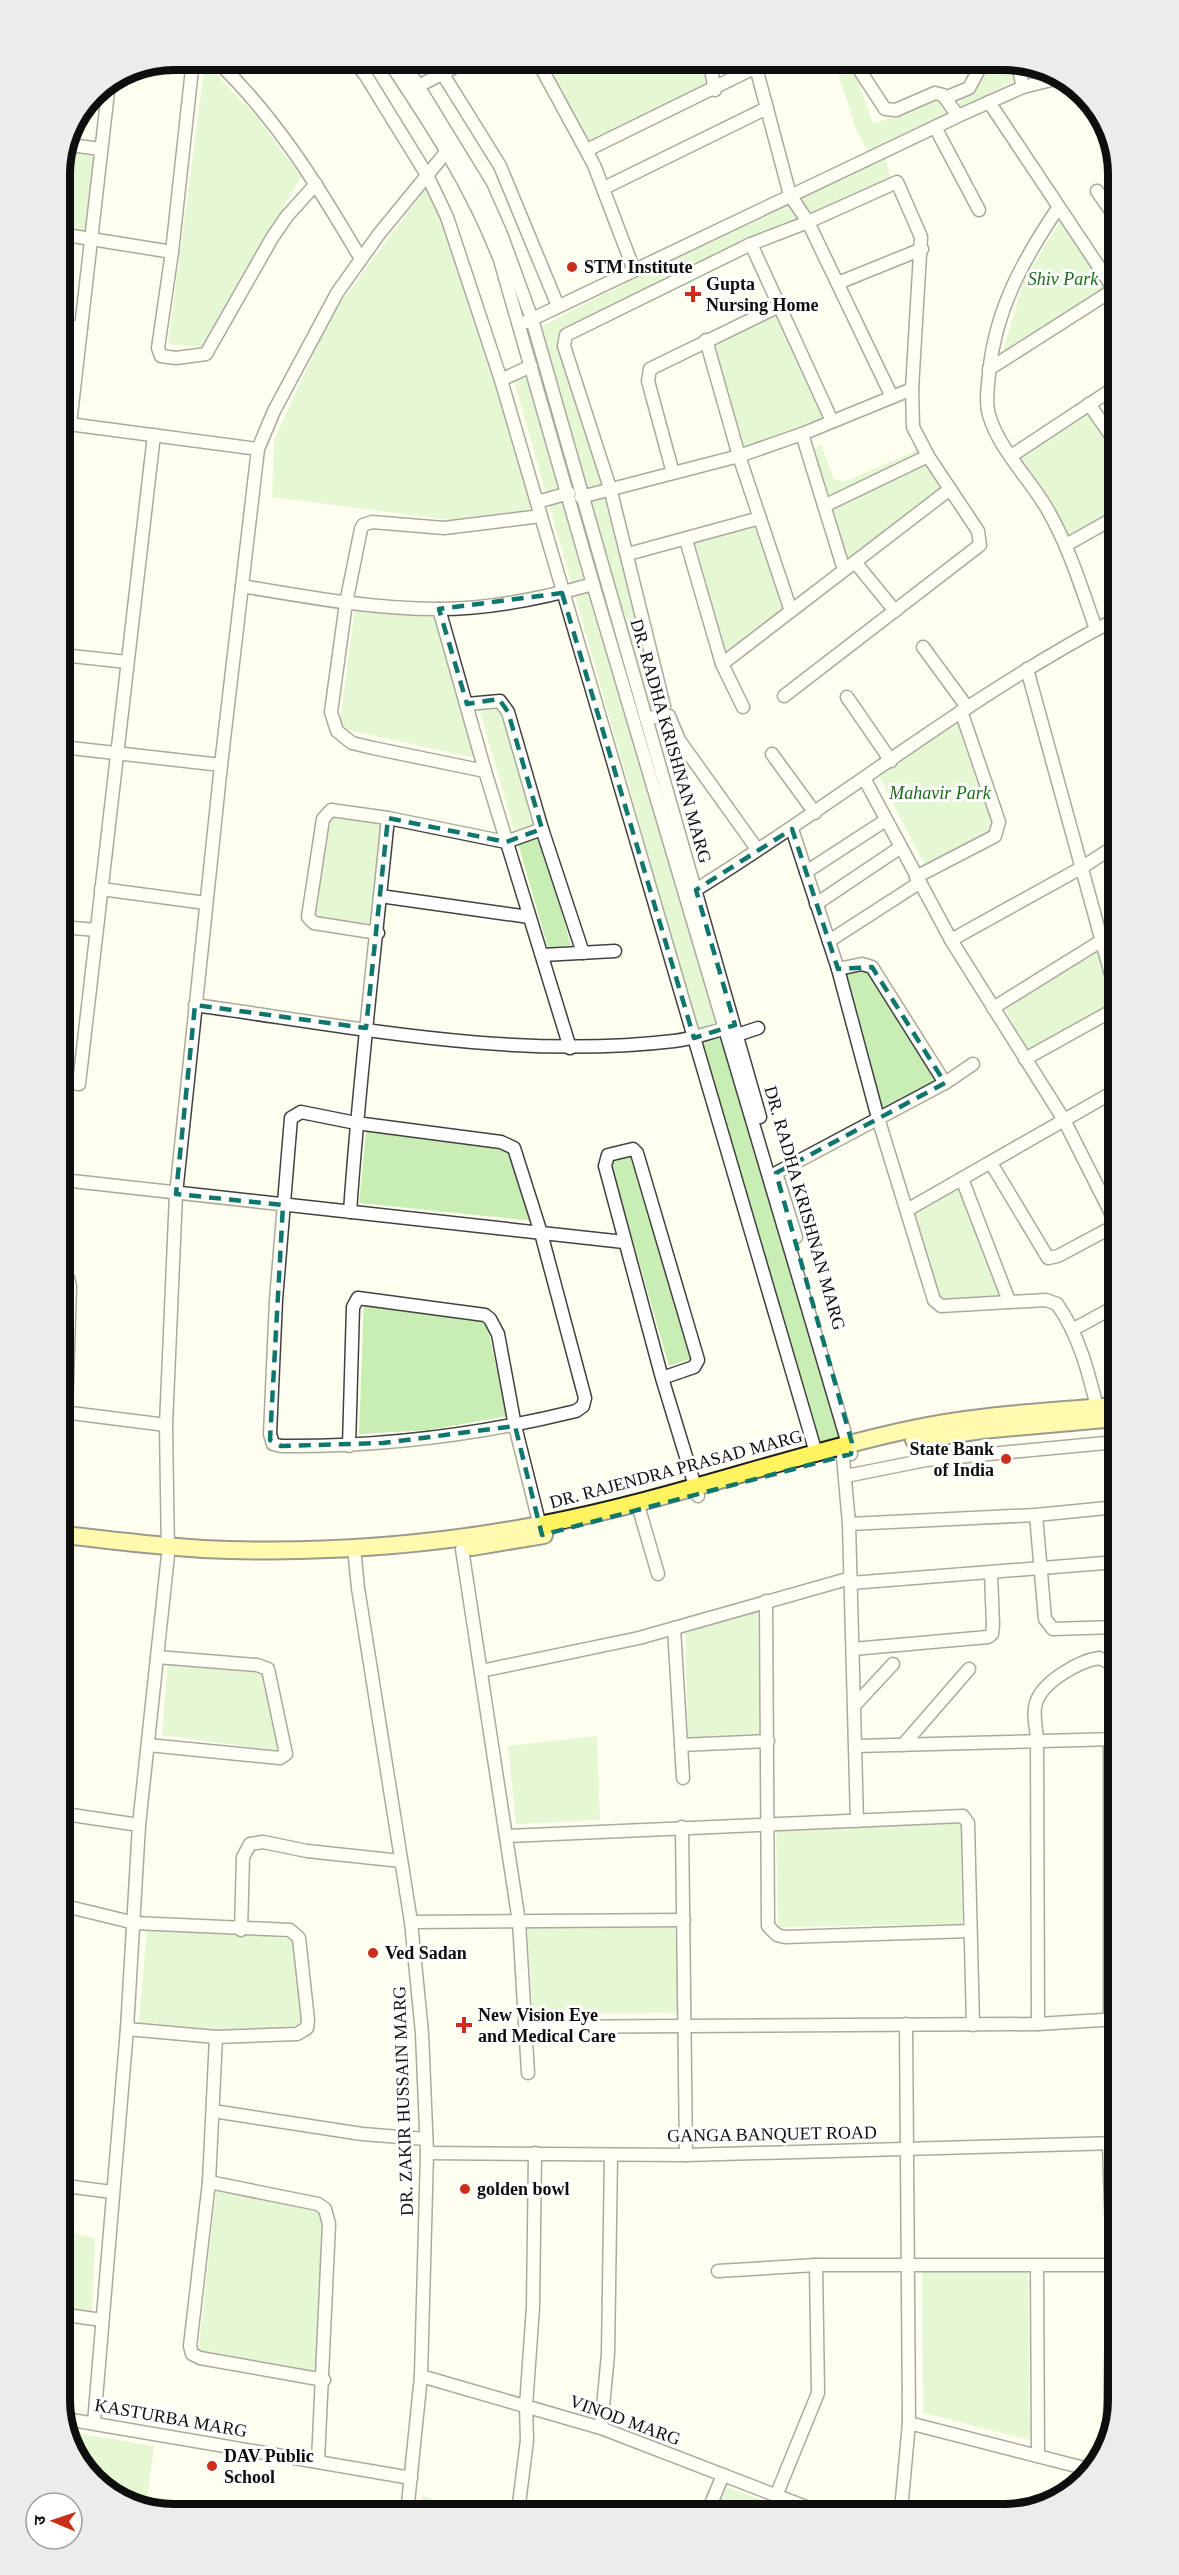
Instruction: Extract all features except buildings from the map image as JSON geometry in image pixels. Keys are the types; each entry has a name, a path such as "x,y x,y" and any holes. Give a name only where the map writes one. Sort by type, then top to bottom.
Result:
{"main road":[{"name":"DR. RAJENDRA PRASAD MARG","path":"70,1544 168,1550 253,1550 355,1554 462,1549 627,1506 697,1491 850,1450 906,1430 984,1417 1108,1406"},
{"name":"DR. RAJENDRA PRASAD MARG","path":"355,1554 456,1538 541,1530 640,1512 816,1453 982,1430 1108,1419"},
{"name":"DR. RAJENDRA PRASAD MARG","path":"70,1536 168,1550"}],"street":[{"path":"192,70 172,252 158,352 167,358 195,357 206,354 272,238 287,216 316,184"},
{"path":"225,70 282,132 361,260"},
{"path":"361,70 427,175 455,236 501,380 562,593 661,917 694,1038 816,1453"},
{"path":"397,70 413,89 490,234 569,493 593,585 691,893 865,780 964,709 1027,669 1108,623"},
{"name":"DR. RADHA KRISHNAN MARG","path":"406,70 413,89 455,143 492,211 531,319 646,718 691,893 776,1173 850,1450"},
{"path":"413,89 446,70"},
{"path":"543,70 604,188 634,270"},
{"path":"710,71 715,90"},
{"path":"586,150 715,90 745,71"},
{"path":"757,71 790,195 808,222 892,397"},
{"path":"860,71 881,104 889,110 896,110 935,93 945,98 958,116"},
{"path":"945,98 969,88 978,71"},
{"path":"443,72 500,166 558,306"},
{"path":"1019,72 1023,87"},
{"path":"519,326 958,116 1023,87 1049,80"},
{"path":"71,388 81,328 107,96"},
{"path":"989,102 1108,282"},
{"path":"604,188 766,108"},
{"path":"935,127 979,210"},
{"path":"75,146 101,149"},
{"path":"94,2423 127,2029 140,1825 168,1550 166,1425 176,1194 221,765 258,449 274,411 337,293 447,151"},
{"path":"664,706 610,488 564,346 566,336 751,244 808,222 897,182 919,227 922,249 912,388 913,427 928,456 978,531 980,545 784,696"},
{"path":"1097,191 1108,207"},
{"path":"1058,208 1014,279 1000,314 989,369 987,400 989,414 1011,456 1036,490 1066,545 1096,629"},
{"path":"71,235 172,252"},
{"path":"751,244 832,421"},
{"path":"838,283 922,249"},
{"path":"989,369 1108,292"},
{"path":"674,472 648,375 656,365 779,306"},
{"path":"71,326 81,328"},
{"path":"706,340 739,456 791,611"},
{"path":"501,380 531,366"},
{"path":"581,496 739,456 802,434 912,388"},
{"path":"1011,456 1108,391"},
{"path":"1089,404 1108,431"},
{"path":"71,424 258,449"},
{"path":"802,434 844,570"},
{"path":"71,1083 78,1084 154,435"},
{"path":"824,506 928,456"},
{"path":"722,664 950,489"},
{"path":"537,502 569,493"},
{"path":"485,771 352,743 337,731 331,712 346,603 361,529 367,523 444,528 541,516"},
{"path":"628,554 760,518"},
{"path":"1066,545 1108,521"},
{"path":"686,540 722,664 743,707"},
{"path":"855,562 895,611"},
{"path":"242,586 346,603 439,609 562,593 593,585"},
{"path":"439,609 506,842 543,955 570,1048"},
{"path":"829,941 917,880 995,836 998,830 996,812 964,709 923,647"},
{"path":"71,656 127,662"},
{"path":"1027,669 1108,964"},
{"path":"847,697 891,761"},
{"path":"466,704 495,700 500,701 508,712 542,829 584,953"},
{"path":"646,718 669,716 679,740 757,849"},
{"path":"71,748 221,765"},
{"path":"772,754 815,813"},
{"path":"865,780 951,940 1064,1120 1108,1208"},
{"path":"378,933 314,923 308,917 323,819 326,813 336,809 506,842 542,829"},
{"path":"350,1212 356,1123 378,933 388,818"},
{"path":"806,872 886,820"},
{"path":"792,829 838,969 878,1118 937,1303 941,1306 1052,1301 1061,1310 1072,1330 1085,1362 1097,1407"},
{"path":"816,904 901,847"},
{"path":"951,940 1081,868 1108,851"},
{"path":"101,889 206,903"},
{"path":"380,896 529,917"},
{"path":"71,928 96,930"},
{"path":"993,1008 1101,940"},
{"path":"543,955 615,951"},
{"path":"838,969 862,964 872,967 945,1083"},
{"path":"195,1005 439,1041 511,1047 570,1048 632,1045 758,1028"},
{"path":"1025,1059 1108,1013"},
{"path":"733,1030 850,1450 846,1476 857,1821"},
{"path":"776,1173 945,1083 973,1064"},
{"path":"907,1210 1108,1095"},
{"path":"301,1112 356,1123 508,1143 518,1157 541,1233 585,1402 576,1411 515,1426 431,1439 349,1446 281,1446 270,1440 283,1205 291,1118 295,1113 301,1112"},
{"path":"662,1378 694,1367 698,1360 637,1153 627,1148 615,1151 605,1160 624,1242 662,1378 697,1491"},
{"path":"991,1163 1048,1258 1058,1256 1108,1228"},
{"path":"962,1179 1009,1302"},
{"path":"71,1181 624,1242"},
{"path":"349,1446 353,1307 358,1298 473,1312 490,1319 498,1334 515,1426 541,1530"},
{"path":"1072,1330 1108,1310"},
{"path":"70,1413 166,1425"},
{"path":"846,1476 926,1460 1108,1443"},
{"path":"849,1524 1036,1515 1108,1508"},
{"path":"640,1512 658,1574"},
{"path":"1036,1515 1045,1619 1053,1629 1108,1627"},
{"path":"462,1549 519,1922 528,2073"},
{"name":"DR. ZAKIR HUSSAIN MARG","path":"355,1554 411,1922 421,2022 427,2153 421,2376 408,2504"},
{"path":"481,1671 674,1628 766,1601 851,1581 991,1574 1108,1563"},
{"path":"853,1649 988,1637 992,1634 993,1625 991,1574"},
{"path":"766,1601 768,1926 777,1935 970,1931"},
{"path":"674,1628 683,1778"},
{"path":"148,1745 280,1758 286,1754 268,1668 257,1665 157,1658"},
{"path":"1038,2024 1038,1741 1035,1706 1038,1697 1072,1665 1099,1658 1108,1662"},
{"path":"855,1705 893,1664"},
{"path":"903,1745 969,1669"},
{"path":"856,1746 1108,1739"},
{"path":"681,1745 768,1742"},
{"path":"70,1815 140,1825"},
{"path":"507,1836 958,1816 966,1819 973,2025"},
{"path":"682,1827 686,2155"},
{"path":"241,1930 243,1857 250,1844 263,1842 308,1851 401,1861"},
{"path":"70,1907 135,1923 241,1930 290,1930 296,1933 301,1947 307,2028 297,2034 216,2037 127,2029"},
{"path":"411,1922 684,1920"},
{"path":"527,2027 973,2025 1108,2019"},
{"path":"902,2504 909,2423 905,2149 906,2024"},
{"path":"216,2037 209,2182 189,2337 192,2354 200,2358 324,2380"},
{"path":"213,2111 362,2134 426,2139"},
{"name":"GANGA BANQUET ROAD","path":"427,2153 686,2155 1108,2143"},
{"path":"519,2504 527,2440 526,2406 532,2307 535,2153"},
{"path":"601,2428 608,2354 611,2154"},
{"path":"209,2182 318,2204 325,2209 329,2224 324,2380 318,2461"},
{"path":"70,2187 112,2192"},
{"path":"718,2271 816,2265 1108,2265"},
{"path":"776,2496 818,2393 816,2265"},
{"path":"1037,2266 1038,2456"},
{"path":"70,2316 102,2320"},
{"name":"VINOD MARG","path":"421,2376 601,2428 798,2504"},
{"name":"KASTURBA MARG","path":"72,2420 411,2478"},
{"path":"909,2423 1083,2468"},
{"path":"711,2504 723,2475"}],"highlighted area":[{"path":"562,593 694,1038 735,1025 696,890 792,829 838,969 872,967 945,1083 776,1173 852,1443 851,1454 542,1535 515,1426 383,1443 281,1446 270,1440 283,1205 176,1194 195,1005 366,1028 388,818 506,842 542,829 508,712 499,699 467,704 439,609"}],"green space":[{"path":"204,70 212,70 258,118 301,177 202,347 168,344"},
{"path":"708,71 712,89 590,146 551,72"},
{"path":"837,71 855,71 873,124 946,97 954,115 869,154 856,130"},
{"path":"967,71 1015,72 1017,79 958,110"},
{"path":"883,152 891,178 565,334 667,709 648,715 538,328"},
{"path":"72,153 95,155 85,233 71,231"},
{"path":"429,184 457,234 540,511 450,520 272,497 274,440 331,315"},
{"name":"Shiv Park","path":"1064,215 1108,290 1000,361 1024,280"},
{"path":"779,312 829,420 741,448 712,344"},
{"path":"535,369 852,1438 816,1446 513,377"},
{"path":"1094,406 1108,426 1108,518 1067,542 1015,456"},
{"path":"821,444 834,479 844,482 913,452 919,444 948,486 847,567 810,453"},
{"path":"761,511 791,611 728,661 691,533"},
{"path":"355,608 436,617 480,759 339,728"},
{"path":"501,698 571,945 548,948 477,701"},
{"name":"Mahavir Park","path":"967,719 1000,830 926,868 877,772"},
{"path":"328,812 382,824 371,929 315,916"},
{"path":"1098,942 1108,979 1108,1009 1030,1053 1000,1000"},
{"path":"871,958 945,1083 878,1118 838,969"},
{"path":"367,1124 511,1142 534,1221 359,1203"},
{"path":"632,1151 691,1359 669,1366 609,1158"},
{"path":"959,1181 1006,1298 939,1301 910,1209"},
{"path":"364,1298 485,1315 507,1416 429,1430 359,1434"},
{"path":"758,1610 760,1737 688,1740 685,1626"},
{"path":"168,1662 261,1670 279,1751 162,1735"},
{"path":"597,1736 600,1820 516,1824 508,1746"},
{"path":"961,1822 962,1924 778,1927 776,1825"},
{"path":"675,1922 678,2013 533,2014 527,1923"},
{"path":"147,1927 298,1939 312,2037 139,2024"},
{"path":"217,2183 328,2208 319,2376 198,2352"},
{"path":"70,2232 95,2238 92,2314 70,2310"},
{"path":"1028,2271 1030,2440 923,2413 922,2272"},
{"path":"76,2433 154,2446 147,2501 122,2491 101,2474 81,2447"},
{"path":"727,2487 773,2504 719,2504"},
{"path":"422,2496 449,2504 421,2504"}],"place":[{"name":"STM Institute","path":"572,267"},
{"name":"Gupta Nursing Home","path":"693,294"},
{"name":"State Bank of India","path":"1006,1459"},
{"name":"Ved Sadan","path":"373,1953"},
{"name":"New Vision Eye and Medical Care","path":"464,2025"},
{"name":"golden bowl","path":"465,2189"},
{"name":"DAV Public School","path":"212,2466"}]}
